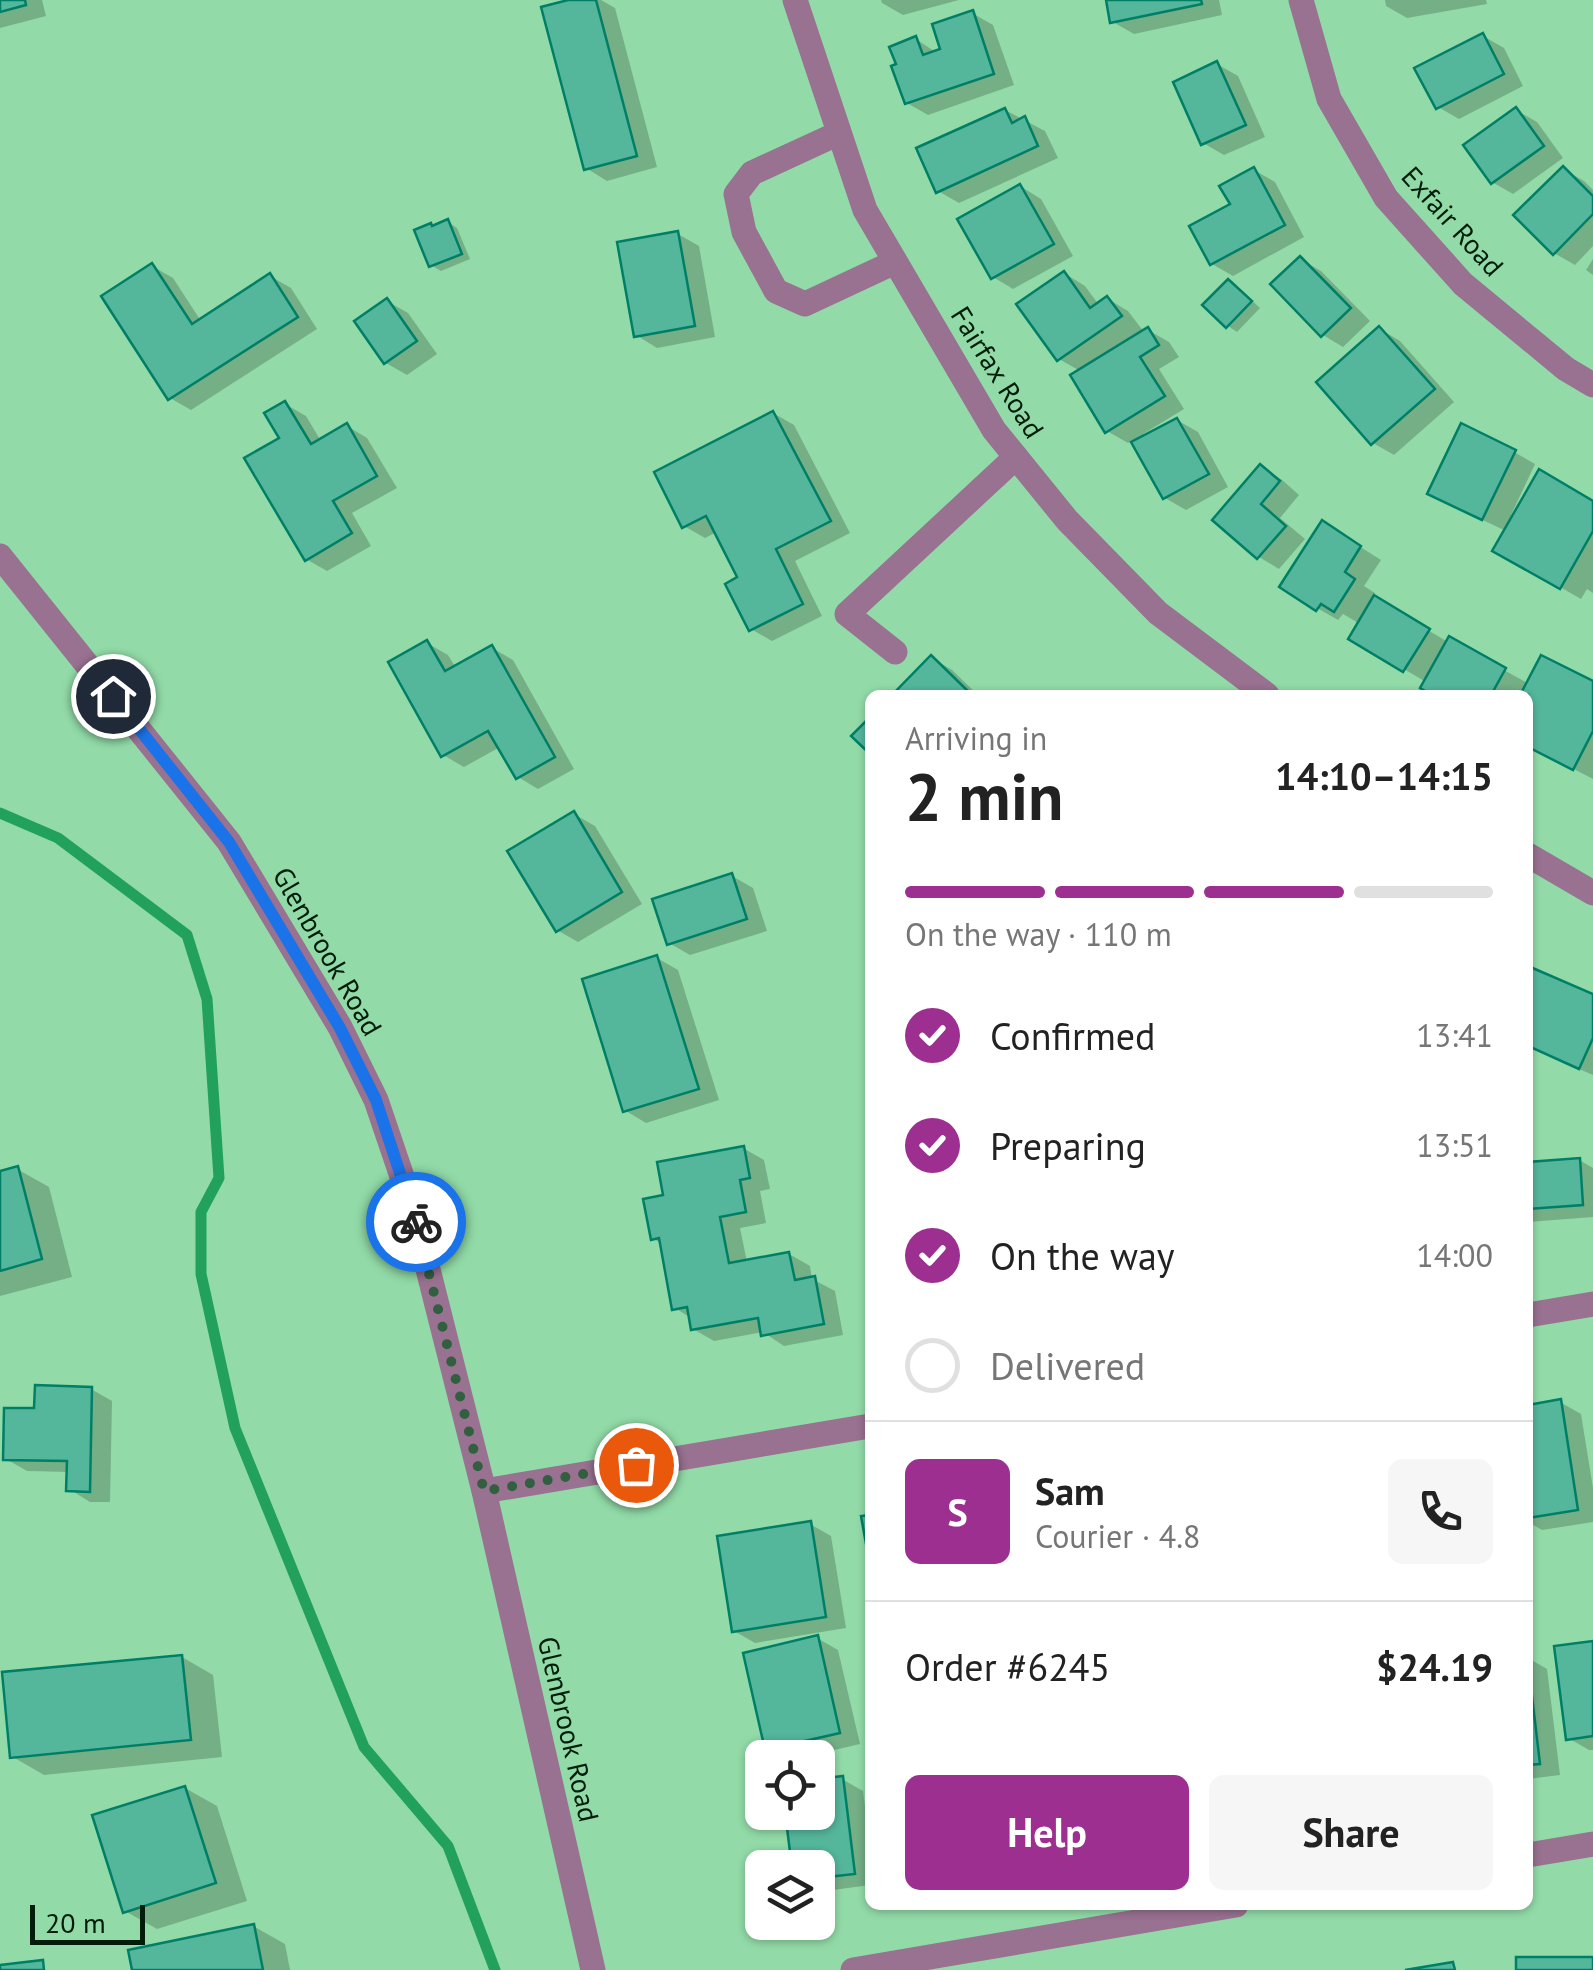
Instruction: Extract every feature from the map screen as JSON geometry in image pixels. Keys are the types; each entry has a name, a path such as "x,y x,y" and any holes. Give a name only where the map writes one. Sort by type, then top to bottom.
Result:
{"street":[{"name":"Fairfax Road","path":"795,0 865,210 994,430 1066,520 1158,613 1260,690"},
{"name":"Exfair Road","path":"1301,0 1330,98 1386,198 1463,284 1566,369 1593,385"},
{"path":"838,133 752,173 736,194 744,232 776,291 805,304 895,262"},
{"path":"896,652 848,614 1016,456"},
{"name":"Glenbrook Road","path":"0,556 229,842 340,1028 376,1100 412,1206 484,1491 593,1970"},
{"path":"1533,858 1593,893"},
{"path":"1533,1314 1593,1304"},
{"path":"484,1491 865,1427"},
{"path":"1533,1855 1593,1844"},
{"path":"853,1970 1207,1910"}],"building":[{"path":"0,0 25,0 26,5 0,12"},
{"path":"568,0 596,0 637,156 584,170 541,7"},
{"path":"1106,0 1201,0 1202,4 1110,23"},
{"path":"973,10 994,74 905,104 891,66 896,64 889,47 916,36 923,55 940,49 932,24"},
{"path":"1483,33 1504,74 1436,109 1414,68"},
{"path":"1217,61 1246,125 1201,145 1173,82"},
{"path":"1516,107 1544,146 1491,184 1463,145"},
{"path":"1005,108 1012,123 1025,116 1038,146 936,193 916,148"},
{"path":"1563,166 1593,196 1593,214 1553,255 1513,215"},
{"path":"1254,167 1285,225 1210,265 1189,226 1230,204 1219,186"},
{"path":"1020,184 1054,244 991,279 957,219"},
{"path":"448,219 462,254 429,267 414,230"},
{"path":"678,231 695,326 634,337 617,242"},
{"path":"1300,256 1351,308 1321,337 1270,284"},
{"path":"152,263 192,324 270,273 298,317 168,400 101,296"},
{"path":"1064,271 1090,308 1107,296 1122,316 1057,361 1016,304"},
{"path":"1228,279 1252,301 1226,328 1202,305"},
{"path":"387,298 417,341 384,364 354,321"},
{"path":"1379,326 1435,389 1371,445 1316,382"},
{"path":"1148,327 1159,345 1140,357 1165,396 1105,433 1070,375"},
{"path":"285,401 311,444 347,423 377,476 333,501 352,533 305,561 244,458 279,438 264,413"},
{"path":"773,411 831,521 776,549 803,604 749,631 725,584 737,577 706,516 682,528 654,472"},
{"path":"1177,418 1209,474 1163,499 1131,442"},
{"path":"1461,423 1516,450 1482,520 1427,494"},
{"path":"1260,464 1280,481 1261,504 1286,526 1257,559 1212,520"},
{"path":"1539,469 1593,501 1593,531 1560,589 1492,551"},
{"path":"1322,520 1361,546 1345,572 1355,579 1334,612 1321,604 1316,611 1279,587"},
{"path":"1374,595 1430,629 1403,672 1348,639"},
{"path":"1449,636 1506,668 1494,690 1420,688"},
{"path":"427,640 445,671 492,645 555,757 516,779 488,731 441,757 388,662"},
{"path":"931,655 967,690 897,690"},
{"path":"1541,655 1593,681 1593,731 1573,770 1533,750 1533,690 1523,690"},
{"path":"865,722 865,749 851,736"},
{"path":"574,811 622,892 556,932 507,851"},
{"path":"732,873 747,919 667,945 652,899"},
{"path":"657,955 699,1089 623,1112 582,979"},
{"path":"1533,968 1593,994 1593,1038 1579,1069 1533,1048"},
{"path":"744,1146 750,1178 740,1180 746,1212 720,1217 729,1263 789,1252 795,1280 815,1276 824,1324 761,1336 758,1318 691,1330 687,1307 672,1310 659,1238 651,1240 643,1199 663,1195 657,1162"},
{"path":"1580,1158 1583,1205 1533,1209 1533,1162"},
{"path":"18,1166 42,1259 0,1271 0,1171"},
{"path":"35,1385 92,1387 90,1492 66,1491 67,1461 3,1460 4,1408 34,1408"},
{"path":"1561,1399 1578,1510 1533,1517 1533,1404"},
{"path":"811,1521 826,1617 732,1632 717,1536"},
{"path":"818,1635 840,1733 809,1740 763,1740 743,1653"},
{"path":"1593,1641 1593,1736 1566,1740 1554,1646"},
{"path":"182,1655 191,1740 10,1758 2,1672"},
{"path":"1533,1704 1540,1764 1533,1765"},
{"path":"843,1776 855,1874 835,1876 835,1850 790,1850 787,1830 835,1830 835,1777"},
{"path":"185,1786 216,1883 123,1913 92,1815"},
{"path":"254,1924 263,1970 132,1970 128,1950"},
{"path":"1516,1957 1593,1957 1593,1970 1516,1970"},
{"path":"43,1960 44,1970 0,1970 0,1965"},
{"path":"1453,1962 1455,1970 1405,1970"}],"waterway":[{"path":"0,813 58,838 187,935 207,999 219,1178 201,1212 201,1274 235,1428 364,1747 448,1846 495,1970"}],"way so far":[{"path":"416,1222 484,1491 636,1465"}],"route":[{"path":"113,696 229,842 340,1028 376,1100 416,1222"}]}
